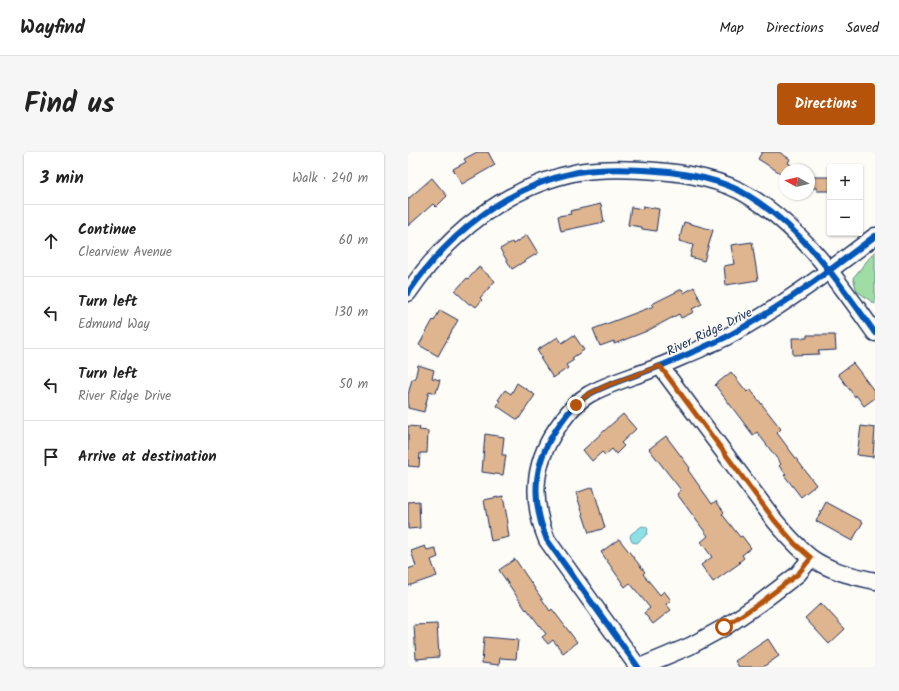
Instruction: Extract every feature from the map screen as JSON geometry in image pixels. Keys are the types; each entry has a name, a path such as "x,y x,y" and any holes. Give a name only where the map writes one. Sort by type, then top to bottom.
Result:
{"street":[{"path":"408,293 420,275 442,249 468,225 496,205 522,192 552,179 579,172 603,169 673,172 707,179 743,192 783,220 830,270 875,333"},
{"name":"River Ridge Drive","path":"639,667 547,540 538,513 536,493 542,456 549,439 566,416 587,395 608,385 660,366 726,338 759,319 830,270 875,236"},
{"path":"660,366 775,521 795,544 811,558 841,572 875,581"},
{"path":"639,667 690,646 724,627 760,603 798,574 811,558"}],"green space":[{"path":"875,251 875,304 857,291 853,278"}],"water":[{"path":"642,526 648,529 647,534 637,543 632,542 630,537 631,534"}],"building":[{"path":"477,152 488,152 495,165 462,184 453,169 466,162 464,159"},
{"path":"762,152 779,152 790,159 788,163 790,164 779,164 779,172 758,159"},
{"path":"815,177 827,177 827,191 817,191 817,188 815,188"},
{"path":"432,178 447,196 436,207 433,204 408,226 408,199"},
{"path":"601,204 604,222 561,231 558,216 571,214 570,211"},
{"path":"643,206 659,209 656,231 628,225 631,207 643,209"},
{"path":"684,222 713,230 704,261 690,257 693,245 679,241"},
{"path":"527,235 538,253 512,269 500,249 512,242 513,244"},
{"path":"752,242 758,280 726,285 724,266 734,264 731,245"},
{"path":"479,267 495,281 480,298 482,300 476,307 469,304 455,291"},
{"path":"694,287 702,304 692,309 694,312 681,318 679,314 647,331 614,344 614,341 600,346 593,329 654,306 652,304 682,289 684,293"},
{"path":"440,310 458,320 438,356 419,345"},
{"path":"574,335 584,350 572,358 574,360 566,365 568,368 553,378 540,358 542,358 537,350 558,337 562,343"},
{"path":"807,335 835,335 836,350 818,351 820,354 793,355 792,338 807,338"},
{"path":"853,363 875,392 875,398 864,406 856,395 855,397 838,374"},
{"path":"418,365 434,370 432,378 440,380 436,393 429,391 424,412 408,408 408,395 412,379 415,379"},
{"path":"731,372 747,392 750,389 781,429 777,433 816,485 801,497 784,475 786,474 779,466 781,464 757,432 753,435 715,385"},
{"path":"517,383 535,395 518,420 497,406 500,401 498,400 505,390 511,394"},
{"path":"623,414 636,429 621,443 624,446 616,454 612,449 605,455 602,452 592,461 583,450"},
{"path":"408,426 420,427 419,430 428,431 427,453 420,453 419,467 408,466"},
{"path":"861,426 875,428 873,457 857,455"},
{"path":"485,434 504,437 502,455 506,455 503,475 482,472"},
{"path":"666,436 690,468 688,470 712,504 716,501 724,512 722,514 740,537 742,536 751,548 742,555 744,558 739,562 740,563 713,582 701,565 712,557 701,542 708,536 677,494 681,490 649,449"},
{"path":"593,487 605,528 589,533 576,493"},
{"path":"503,496 509,537 491,541 484,500"},
{"path":"419,501 420,528 408,529 408,502"},
{"path":"826,502 863,522 852,541 816,521"},
{"path":"619,539 645,572 643,574 660,595 664,591 671,600 666,604 671,610 653,624 644,613 650,608 630,583 625,587 601,552"},
{"path":"425,546 427,550 435,548 438,557 431,560 437,576 408,586 408,569 416,566 411,551"},
{"path":"515,559 550,611 552,609 577,642 563,653 553,640 548,644 542,637 546,634 527,609 526,610 499,570"},
{"path":"821,603 845,629 829,644 805,618"},
{"path":"437,624 439,657 416,659 414,625"},
{"path":"484,637 518,640 516,659 500,658 499,665 482,663"},
{"path":"768,639 779,656 763,667 739,667 735,661"}],"cycle path":[{"path":"408,293 441,251 461,232 481,216 504,201 527,189 552,179 578,172 618,169 657,171 704,178 717,182 739,190 768,209 803,240 819,258 834,276 875,333"},
{"path":"638,667 547,540 541,524 536,493 540,463 545,449 562,421 571,410 588,395 610,384 669,363 728,336 785,302 875,236"}],"route":[{"path":"576,405 587,395 608,385 660,366 775,521 795,544 811,558 798,574 760,603 724,627"}]}
